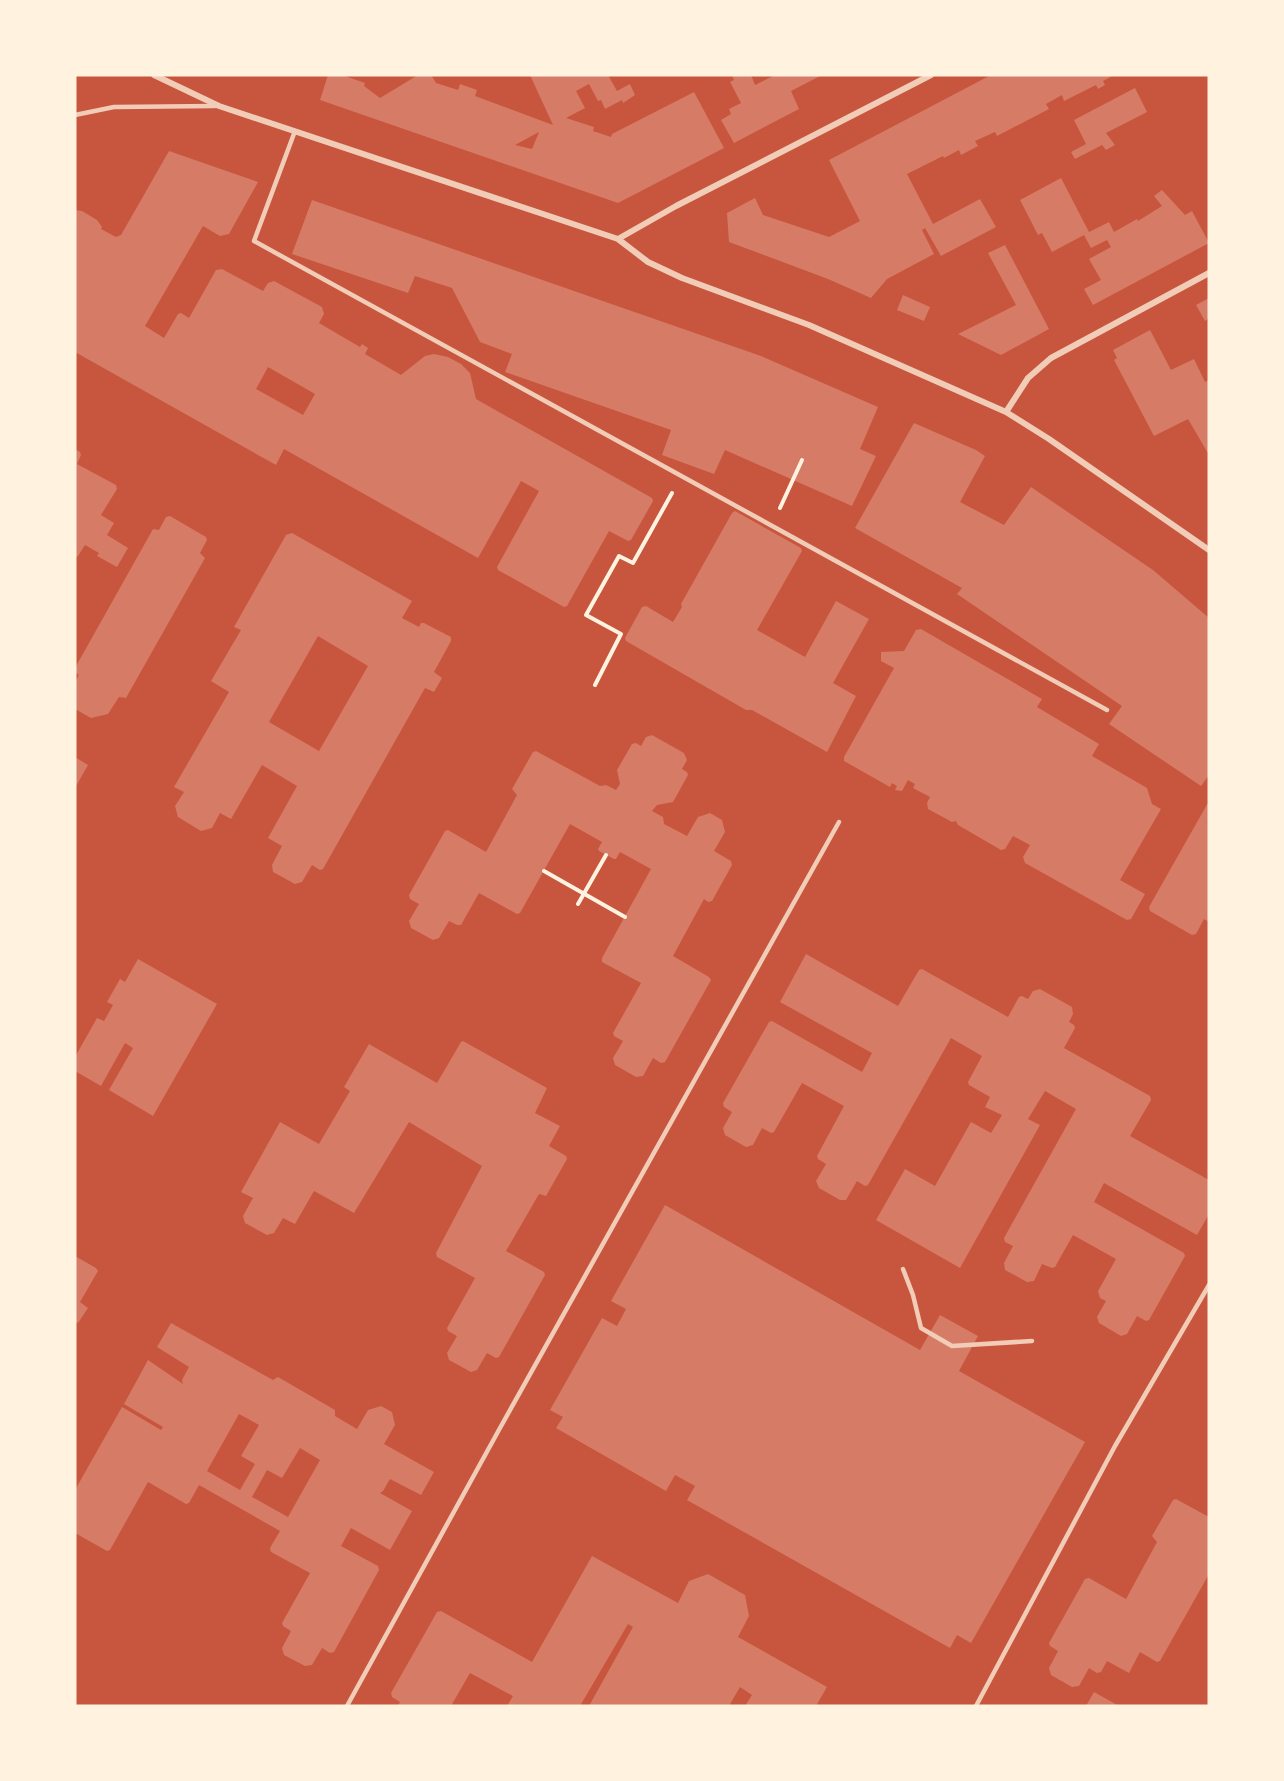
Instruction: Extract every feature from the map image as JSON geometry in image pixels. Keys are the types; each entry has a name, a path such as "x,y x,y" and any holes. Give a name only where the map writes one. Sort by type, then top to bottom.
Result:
{"street":[{"path":"154,75 219,106 618,239 648,262 682,278 809,325 1006,412 1049,439 1209,550"},
{"path":"618,239 676,206 931,75"},
{"path":"1006,412 1028,378 1051,358 1209,273"}],"lane":[{"path":"75,115 114,107 219,106"},
{"path":"295,131 254,241 1107,710"},
{"path":"347,1706 839,822"},
{"path":"903,1269 913,1295 921,1328 952,1346 1032,1341"},
{"path":"976,1706 1115,1446 1209,1286"}],"path":[{"path":"772,526 802,460"},
{"path":"595,684 621,634 586,615 620,556 633,563 681,476"},
{"path":"578,904 606,855"},
{"path":"544,871 625,917"}],"building":[{"path":"328,75 342,75 365,83 364,86 380,98 418,75 431,75 436,83 458,90 460,84 477,90 475,96 553,125 530,75 608,75 617,91 630,84 635,95 623,103 622,100 605,109 589,84 576,91 585,108 566,118 594,127 593,131 611,137 612,134 694,92 724,148 618,203 320,100","holes":["539,132 532,149 515,145"]},
{"path":"732,75 751,75 755,85 775,75 822,75 791,91 799,109 734,143 721,120 731,114 729,109 741,103 730,82 734,80"},
{"path":"991,75 1114,75 1103,81 1105,85 1098,89 1096,85 1064,101 1062,95 1046,104 1049,109 997,136 995,132 975,141 978,146 961,155 959,150 907,174 933,224 980,199 996,227 941,256 925,228 922,230 934,254 887,279 871,298 828,279 729,242 727,213 755,198 763,215 829,237 860,221 829,160"},
{"path":"1135,88 1147,112 1106,133 1115,145 1106,150 1102,145 1075,159 1071,152 1086,144 1074,120"},
{"path":"169,151 258,182 229,234 220,236 203,226 145,326 164,338 178,314 181,313 189,318 216,270 222,269 263,291 268,283 274,281 322,307 324,314 319,323 360,347 362,344 368,348 365,354 401,375 425,356 434,354 448,357 461,364 470,373 476,399 652,498 653,501 631,540 628,541 609,531 567,606 564,607 498,570 497,567 539,491 521,481 478,558 284,449 276,465 75,352 75,210 82,211 97,220 101,229 116,237 121,235","holes":["268,367 315,394 303,415 256,389"]},
{"path":"1061,178 1089,232 1109,222 1114,232 1137,219 1138,221 1162,206 1154,196 1162,190 1185,215 1192,211 1209,243 1093,305 1084,289 1101,280 1089,259 1111,247 1107,240 1091,248 1084,235 1052,252 1042,233 1038,235 1020,200"},
{"path":"312,200 761,356 878,407 860,449 876,456 852,506 725,450 714,474 662,455 671,430 505,372 512,354 480,342 452,288 415,276 408,293 292,254"},
{"path":"1005,245 1049,329 1001,355 958,334 1016,305 988,253"},
{"path":"903,295 930,307 924,321 897,310"},
{"path":"1209,298 1209,318 1205,321 1196,305"},
{"path":"1150,330 1171,370 1194,359 1205,382 1209,380 1209,455 1188,419 1154,436 1114,360 1117,358 1113,350"},
{"path":"914,423 985,456 960,502 1004,525 1031,487 1153,570 1209,618 1209,775 1201,786 1109,724 1122,706 957,594 962,588 855,528"},
{"path":"75,449 81,455 77,464 116,485 117,489 101,515 114,523 107,535 128,548 117,567 97,556 99,553 85,545 75,558"},
{"path":"735,511 801,548 802,551 757,630 805,657 836,601 869,619 833,683 856,696 827,752 752,710 746,710 626,641 625,638 642,607 646,606 673,622"},
{"path":"170,516 206,537 207,540 200,553 205,558 126,698 119,697 108,714 91,718 75,709 75,682 79,675 75,672 75,668 153,529 159,530 166,517"},
{"path":"292,533 412,601 402,618 419,627 421,623 424,623 451,637 434,672 442,678 434,692 425,688 323,869 320,870 312,865 302,882 295,884 273,872 272,865 282,846 268,838 297,786 262,765 231,819 220,813 212,828 201,831 178,817 175,806 184,792 174,787 229,692 211,681 241,630 234,627 286,535","holes":["318,636 368,666 319,751 269,722"]},
{"path":"921,629 1042,699 1037,707 1099,744 1092,756 1147,788 1152,804 1161,809 1120,880 1145,894 1131,919 1127,920 1025,863 1023,857 1030,845 1013,836 1005,849 1001,850 958,825 956,821 952,822 928,809 927,803 930,797 913,788 915,784 908,780 902,791 895,790 897,786 892,783 890,787 844,761 844,757 894,668 881,661 881,652 904,651 916,630"},
{"path":"652,735 684,753 687,760 682,769 688,775 673,802 657,805 652,811 663,817 664,824 687,836 698,817 710,813 722,820 725,832 714,851 731,861 732,865 712,901 708,902 704,899 673,956 711,980 665,1062 661,1063 653,1058 643,1076 636,1077 615,1065 613,1058 623,1041 613,1033 641,983 602,962 602,958 651,869 620,852 614,859 599,851 602,842 570,824 520,913 517,914 479,893 461,925 449,921 439,938 433,940 411,928 409,921 419,904 410,899 409,895 445,831 448,830 486,852 517,795 512,789 533,752 536,751 600,786 606,785 616,790 620,784 617,770 632,744 636,743 641,746 646,737"},
{"path":"75,757 88,765 75,788"},
{"path":"1209,801 1209,922 1204,919 1196,934 1192,935 1150,911 1149,907"},
{"path":"806,954 898,1006 919,970 922,969 1008,1017 1019,997 1028,999 1033,991 1040,989 1072,1007 1073,1014 1069,1022 1075,1028 1064,1048 1150,1096 1151,1100 1130,1136 1209,1180 1209,1214 1197,1235 1104,1183 1094,1202 1184,1253 1185,1256 1149,1320 1146,1321 1137,1316 1127,1334 1121,1336 1099,1323 1097,1317 1106,1301 1100,1298 1098,1291 1116,1259 1073,1235 1055,1267 1042,1264 1034,1281 1027,1282 1005,1270 1004,1263 1013,1246 1005,1242 1004,1238 1076,1109 1045,1091 1028,1119 1040,1125 960,1268 876,1220 905,1169 935,1186 971,1122 991,1133 1002,1115 985,1107 990,1097 969,1085 968,1082 982,1056 951,1038 868,1185 865,1186 857,1181 846,1200 840,1200 819,1188 816,1181 826,1164 817,1156 844,1106 802,1083 774,1132 771,1133 762,1128 753,1145 746,1147 725,1135 723,1128 732,1112 724,1107 723,1103 769,1022 772,1021 862,1072 872,1053 780,1002"},
{"path":"138,959 217,1004 153,1116 109,1090 133,1048 125,1043 101,1086 75,1071 75,1057 97,1018 104,1021 113,1005 107,1002 120,979 125,982"},
{"path":"463,1041 547,1088 535,1113 560,1126 549,1146 566,1156 567,1159 546,1196 539,1194 506,1251 544,1272 545,1275 499,1357 496,1358 487,1353 477,1370 471,1372 449,1360 447,1353 457,1336 447,1328 475,1278 437,1257 436,1253 482,1166 409,1122 354,1213 314,1191 295,1224 283,1218 274,1233 267,1235 245,1223 243,1216 253,1198 241,1192 280,1122 319,1144 350,1091 344,1087 369,1044 437,1083"},
{"path":"665,1205 920,1350 940,1315 978,1336 959,1371 1085,1442 971,1643 957,1635 950,1648 687,1500 695,1486 675,1475 666,1491 556,1428 563,1417 550,1410 602,1318 617,1326 626,1309 611,1301"},
{"path":"75,1256 98,1271 80,1302 88,1308 78,1323 75,1322"},
{"path":"171,1323 273,1380 278,1377 335,1410 335,1416 357,1429 368,1410 381,1406 392,1412 395,1425 384,1444 434,1472 421,1495 390,1479 380,1493 412,1511 390,1550 351,1528 341,1546 378,1566 379,1570 334,1652 330,1653 322,1648 312,1665 305,1666 284,1655 282,1648 291,1631 282,1623 310,1573 271,1552 270,1548 280,1531 199,1485 189,1503 186,1504 148,1482 110,1550 107,1551 75,1533 75,1490 122,1407 161,1430 163,1427 124,1404 148,1360 183,1384 182,1380 189,1367 157,1347","holes":["239,1414 259,1425 241,1456 255,1464 240,1490 207,1471","300,1448 320,1460 288,1517 252,1497 267,1470 282,1478"]},
{"path":"1176,1499 1209,1517 1209,1574 1160,1661 1157,1662 1140,1652 1129,1673 1107,1661 1101,1672 1097,1673 1089,1668 1079,1686 1072,1687 1051,1675 1049,1668 1058,1651 1049,1643 1085,1579 1089,1578 1126,1599 1157,1542 1152,1536 1173,1500"},
{"path":"592,1556 678,1603 689,1581 708,1574 745,1595 749,1616 738,1637 827,1687 816,1706 745,1706 752,1695 740,1687 729,1706 589,1706 633,1627 628,1624 580,1706 507,1706 513,1696 470,1673 451,1706 398,1706 400,1702 392,1697 391,1693 437,1612 441,1611 532,1662"},
{"path":"1094,1692 1119,1706 1086,1706"}]}
